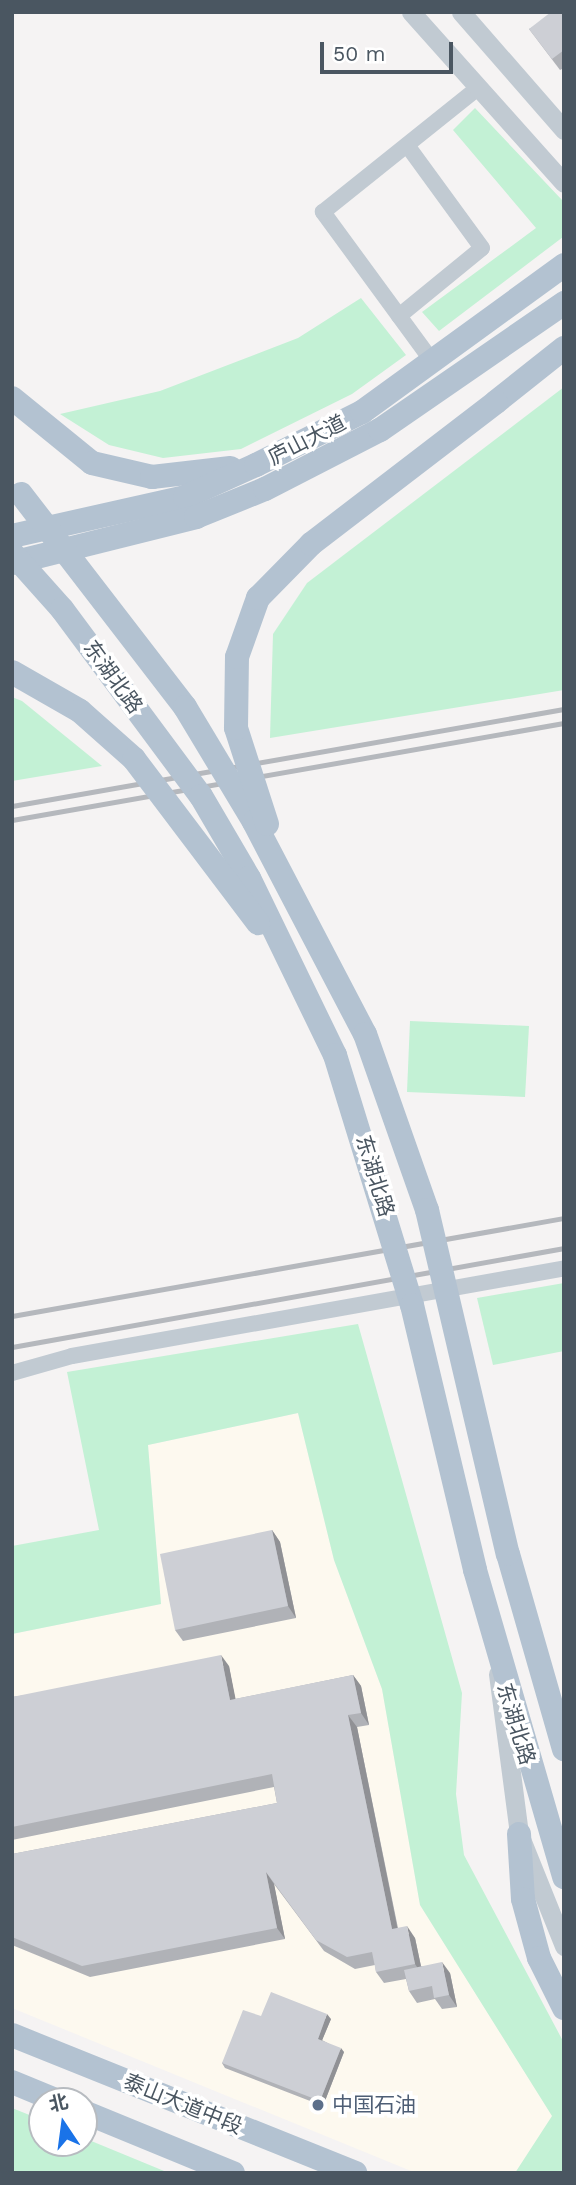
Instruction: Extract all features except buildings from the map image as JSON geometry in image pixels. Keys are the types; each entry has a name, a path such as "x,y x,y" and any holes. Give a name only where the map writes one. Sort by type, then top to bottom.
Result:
{"main road":[{"name":"庐山大道","path":"12,536 185,496 256,465 362,412 564,265"},
{"name":"庐山大道","path":"12,563 196,517 265,489 380,430 564,303"},
{"path":"283,874 236,728 237,657 258,598 311,544 564,348"},
{"path":"12,398 92,463 152,477 256,465"},
{"name":"东湖北路","path":"17,490 185,707 283,874 365,1034 411,1161 531,1650 564,1749"},
{"name":"东湖北路","path":"12,553 62,609 201,796 335,1055 372,1160 497,1663 564,1877"},
{"path":"12,672 80,711 134,759 293,970"},
{"path":"519,1834 523,1899 539,1958 564,2008"},
{"name":"泰山大道中段","path":"12,2035 355,2173"},
{"path":"98,2118 233,2173"}],"street":[{"path":"411,12 564,183"},
{"path":"461,12 564,130"},
{"path":"432,361 323,212 478,88"},
{"path":"399,316 482,248 407,145"},
{"path":"12,1373 72,1356 564,1268"},
{"path":"531,1650 564,1707"},
{"path":"497,1663 519,1834 564,1946"}],"shaded area":[{"path":"298,1413 334,1560 382,1689 420,1905 553,2117 515,2173 416,2173 12,2008 12,1634 161,1604 148,1445"}],"green space":[{"path":"475,108 562,200 563,237 439,331 422,312 536,228 453,130"},
{"path":"361,298 406,355 352,394 241,449 163,458 109,445 60,414 160,391 298,338"},
{"path":"564,387 564,690 270,738 273,634 307,583"},
{"path":"12,697 22,701 102,766 12,781"},
{"path":"410,1021 529,1026 525,1097 407,1092"},
{"path":"564,1283 564,1351 493,1365 477,1298"},
{"path":"358,1324 462,1693 456,1794 464,1855 564,2043 564,2173 515,2173 552,2116 420,1905 382,1689 334,1560 298,1413 148,1445 161,1604 12,1634 12,1546 99,1530 67,1372"},
{"path":"12,2108 28,2114 28,2157 98,2157 98,2144 169,2173 12,2173"}],"railway":[{"path":"12,806 564,709"},
{"path":"12,820 564,723"},
{"path":"12,1316 564,1218"},
{"path":"12,1347 564,1248"}],"place":[{"name":"中国石油","path":"318,2105"}]}
